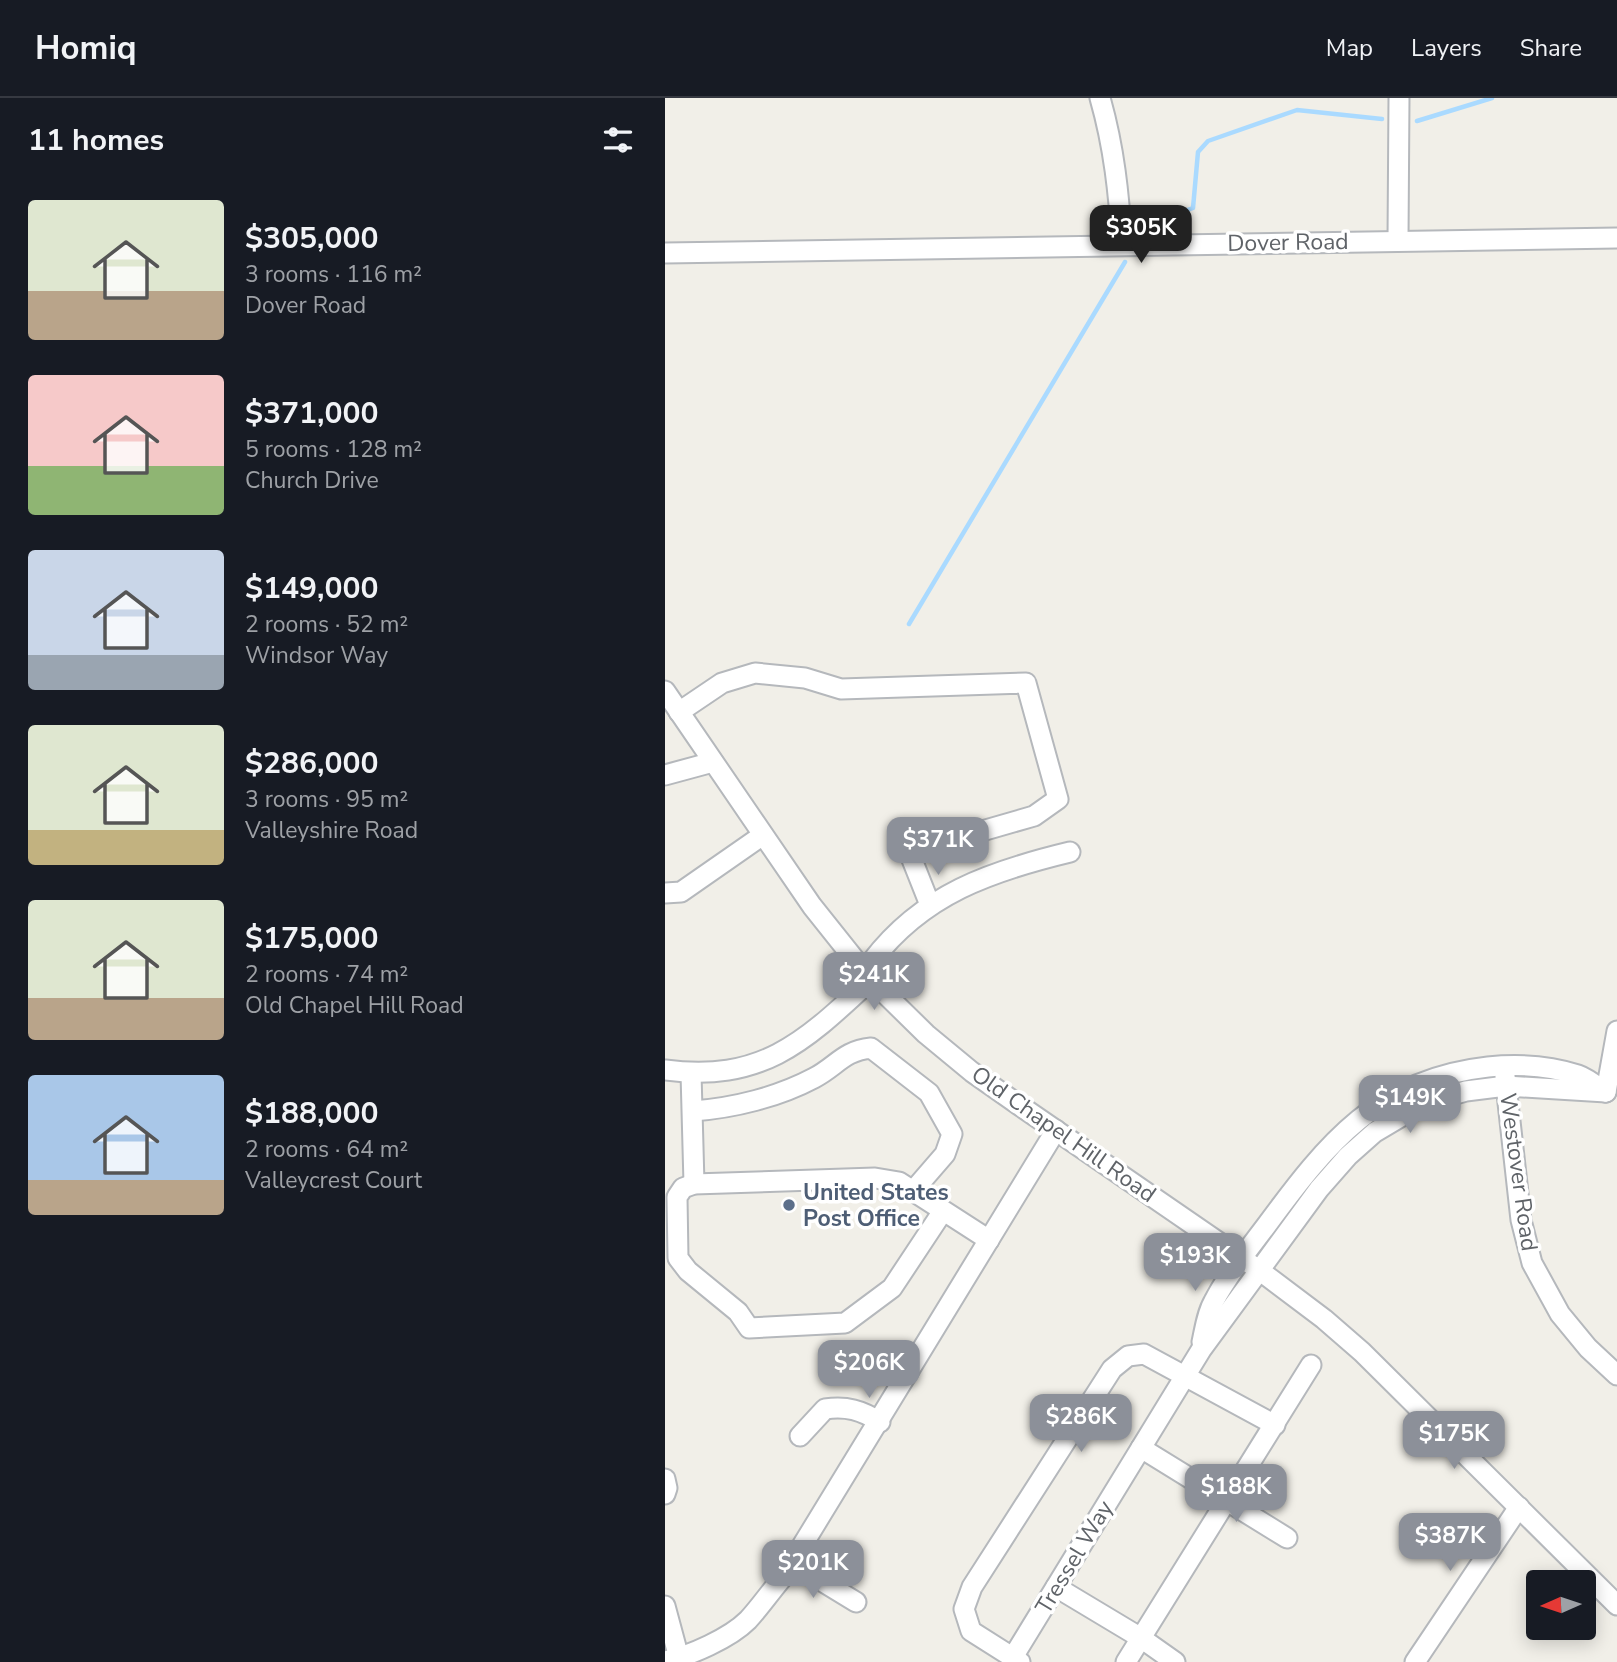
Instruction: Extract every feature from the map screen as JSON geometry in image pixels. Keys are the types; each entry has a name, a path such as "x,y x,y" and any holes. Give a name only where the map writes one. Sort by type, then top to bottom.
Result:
{"street":[{"path":"1100,98 1110,131 1117,174 1122,245"},
{"path":"1398,239 1399,98"},
{"name":"Dover Road","path":"665,253 1398,239 1617,238"},
{"path":"679,712 722,683 755,673 805,678 841,689 1026,683 1058,799 1034,816 909,852 930,905"},
{"name":"Old Chapel Hill Road","path":"665,691 812,906 871,980 926,1034 972,1072 1242,1258 1324,1319 1362,1352 1617,1605"},
{"path":"665,775 713,762"},
{"path":"665,893 681,892 763,835"},
{"path":"665,1070 691,1073 726,1071 749,1066 782,1053 822,1026 871,980 872,961 875,956 930,905 986,876 1070,852"},
{"path":"1611,1094 1617,1031"},
{"path":"693,1111 723,1109 773,1094 814,1078 855,1049 871,1048 929,1093 952,1134 945,1153 913,1191"},
{"name":"Tressel Way","path":"1201,1350 1213,1302 1302,1176 1334,1141 1365,1113 1397,1093 1461,1070 1504,1066 1550,1069 1580,1076 1611,1094"},
{"name":"Westover Road","path":"1504,1066 1521,1220 1537,1277 1560,1314 1588,1348 1617,1375"},
{"path":"691,1073 694,1184"},
{"name":"Tressel Way","path":"1016,1660 1056,1587 1185,1374 1319,1189 1348,1156 1375,1132 1407,1113 1466,1091 1506,1086 1611,1094"},
{"path":"665,1606 672,1660 717,1640 747,1620 792,1563 1056,1130"},
{"path":"943,1210 892,1288 845,1323 749,1328 738,1312 688,1271 678,1258 677,1197 683,1188 694,1184 885,1178 913,1191 943,1210 989,1240"},
{"path":"1016,1660 971,1631 964,1609 972,1587 1112,1369 1128,1356 1144,1354 1275,1425"},
{"path":"1126,1662 1311,1365"},
{"path":"800,1436 825,1409 845,1406 866,1413 880,1422"},
{"path":"1141,1448 1287,1538"},
{"path":"665,1479 665,1493"},
{"path":"1415,1662 1519,1507"},
{"path":"792,1563 856,1602"},
{"path":"1056,1587 1141,1638 1175,1662"}],"waterway":[{"path":"1417,121 1492,98"},
{"path":"1145,225 1193,208 1198,152 1208,141 1297,110 1382,119"},
{"path":"909,624 1125,262"}],"place":[{"name":"United States Post Office","path":"789,1205"}]}
